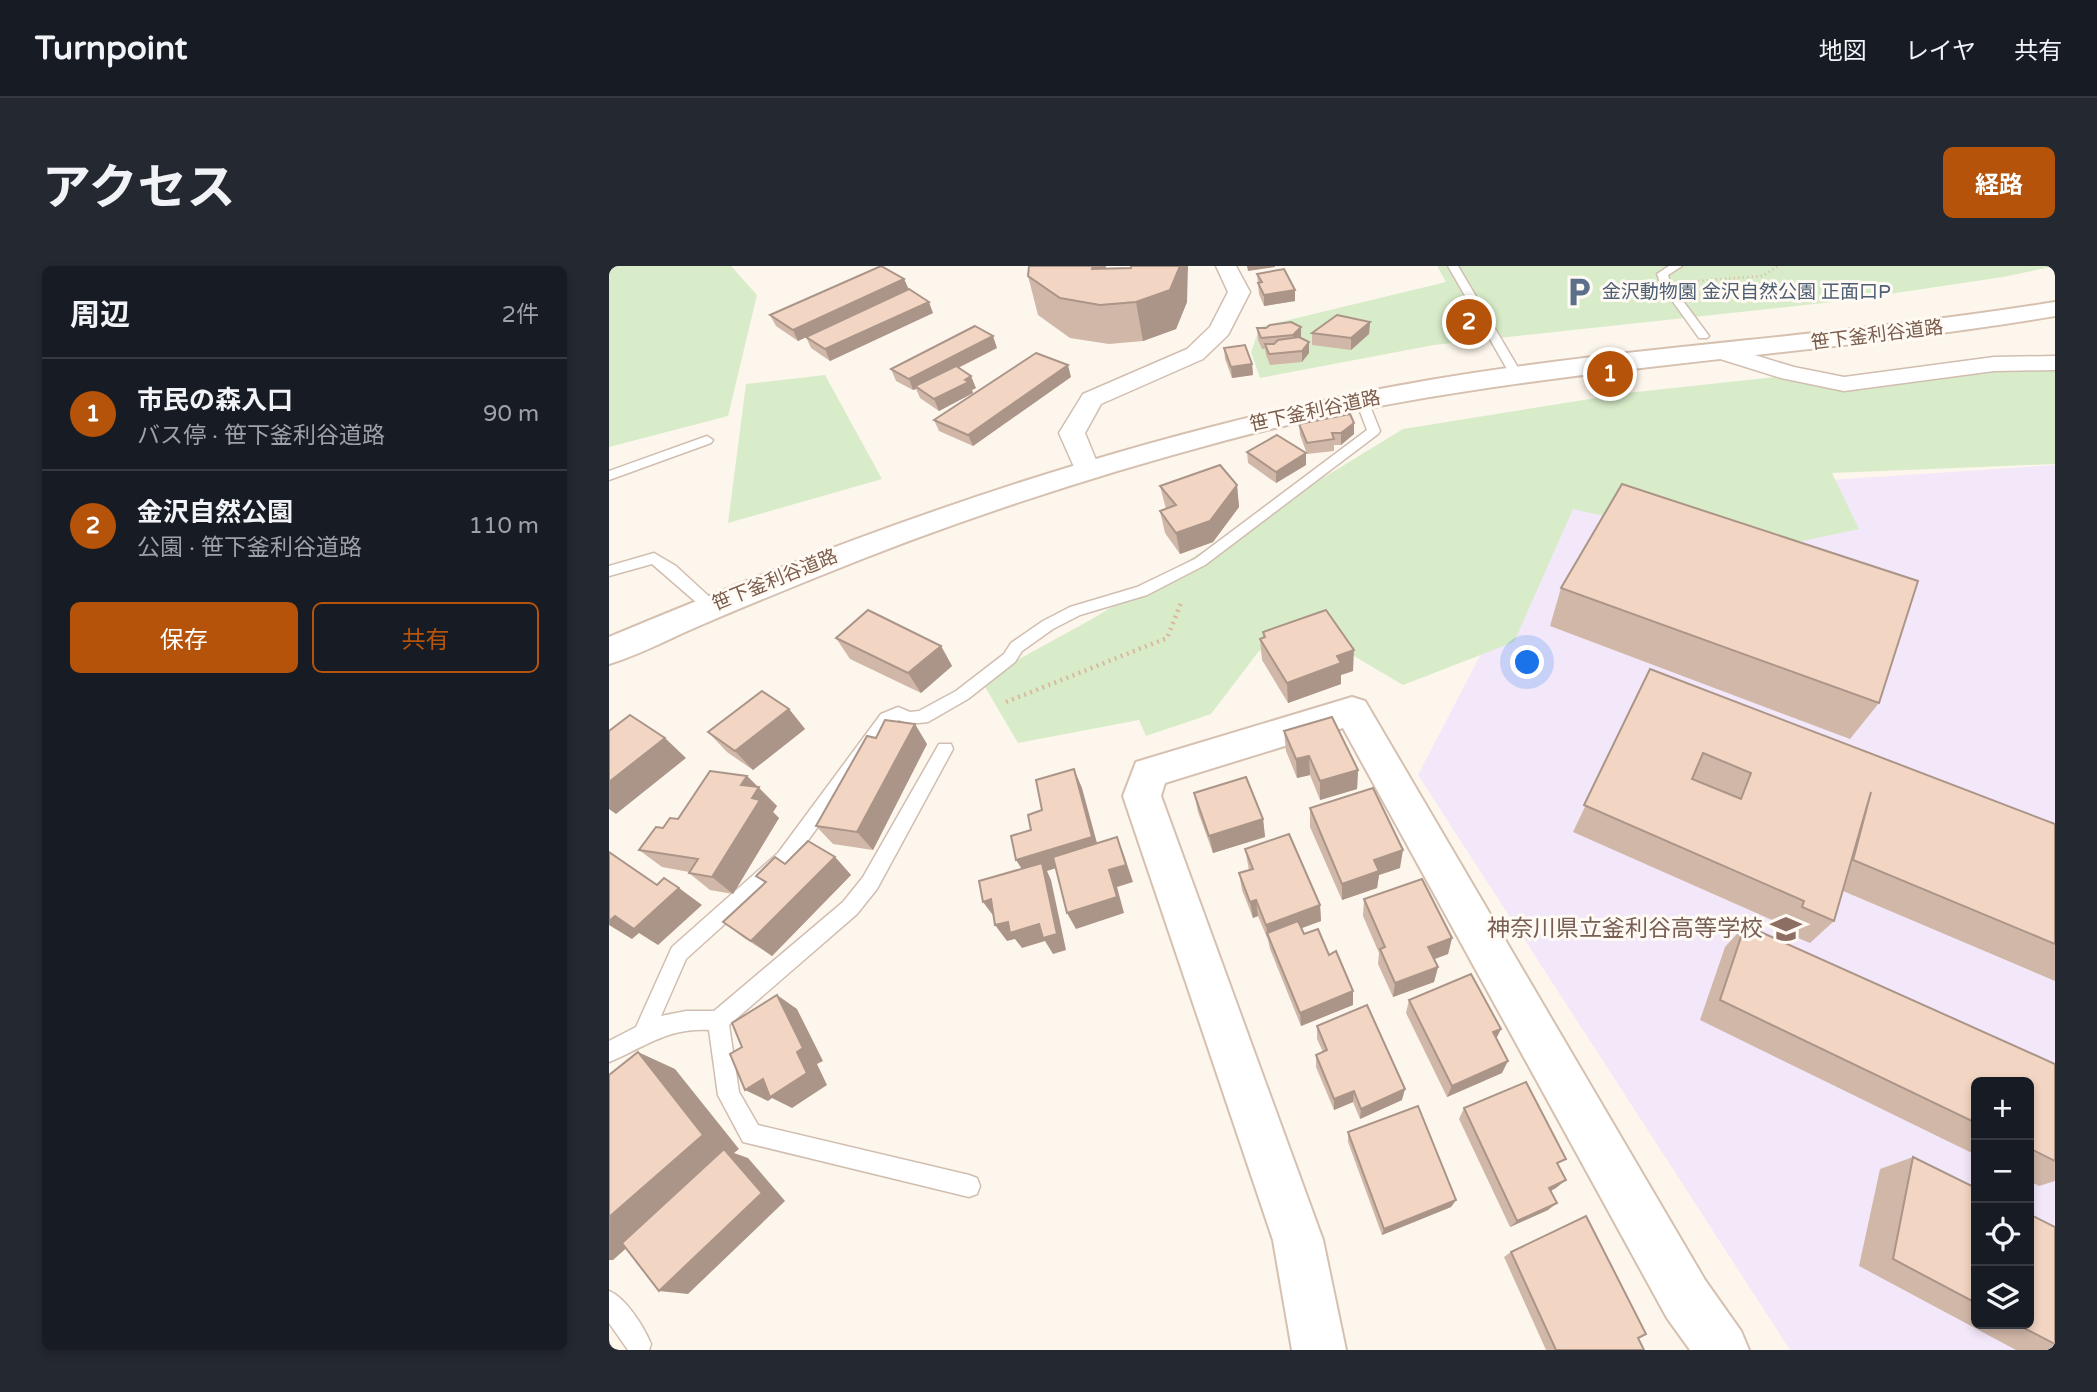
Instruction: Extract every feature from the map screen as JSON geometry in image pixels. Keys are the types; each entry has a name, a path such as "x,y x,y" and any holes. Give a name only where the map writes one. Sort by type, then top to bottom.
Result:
{"street":[{"path":"1082,459 1072,433 1092,399 1195,354 1220,330 1239,292 1226,266"},
{"name":"笹下釜利谷道路","path":"609,651 710,606 1082,459 1204,414 1419,371 1511,367 1714,344 1910,316 2055,290"},
{"name":"笹下釜利谷道路","path":"1714,344 1919,332 2055,309"},
{"path":"1714,344 1789,373 1821,382 1844,384 1994,364 2055,363"},
{"name":"笹下釜利谷道路","path":"766,557 893,509 1082,459 1205,436 1511,367"},
{"path":"1319,1350 1298,1240 1142,796 1149,773 1352,711 1686,1299 1722,1350"}],"lane":[{"path":"1453,266 1511,367"},
{"path":"1677,266 1662,274 1666,285 1714,344"},
{"path":"643,1032 678,953 784,859 887,719 898,713 909,718 922,717 962,695 1010,659 1016,647 1048,625 1075,611 1142,591 1200,562 1374,431 1362,401"},
{"path":"609,476 707,440"},
{"path":"609,571 654,558 710,606"},
{"path":"609,1052 662,1024 690,1018 718,1021 849,908 870,883 945,749"},
{"path":"718,1021 729,1095 751,1134 969,1186"},
{"path":"609,1303 639,1344"}],"path":[{"path":"1666,285 1762,276 1779,266"},
{"path":"999,705 1167,638 1200,562"}],"shaded area":[{"name":"神奈川県立釜利谷高等学校","path":"2055,465 2055,1350 1790,1350 1418,775 1562,498"}],"green space":[{"path":"609,266 731,266 757,295 728,416 609,447"},
{"path":"1437,266 2055,266 2003,277 1842,301 1434,345 1260,378 1251,352 1260,327 1446,282"},
{"path":"2026,365 2055,367 2055,464 1832,473 1859,529 1755,551 1573,509 1514,642 1403,685 1320,636 1259,651 1211,714 1146,736 1139,720 1018,743 981,680 1092,619 1403,429 1627,393 1785,376 1839,389"},
{"path":"825,375 882,479 728,523 746,384"}],"building":[{"path":"881,266 904,279 793,330 770,315"},
{"path":"1029,266 1093,266 1092,269 1180,266 1170,290 1136,302 1100,305 1060,298 1028,276"},
{"path":"1284,269 1295,290 1264,295 1258,283 1262,282 1257,274"},
{"path":"909,289 929,302 825,349 806,337"},
{"path":"1337,315 1370,322 1351,338 1312,333"},
{"path":"1291,322 1301,327 1293,335 1261,338 1257,328 1266,328"},
{"path":"975,326 993,336 909,379 891,369"},
{"path":"1299,337 1309,342 1302,351 1269,354 1265,344 1274,344 1278,340"},
{"path":"1245,345 1252,364 1231,367 1224,348"},
{"path":"1036,353 1068,365 968,435 934,420"},
{"path":"956,366 971,376 965,380 969,382 934,399 915,386"},
{"path":"1350,414 1354,423 1341,433 1332,433 1334,439 1307,443 1299,424"},
{"path":"1277,435 1306,453 1276,472 1247,452"},
{"path":"1220,465 1237,485 1210,521 1176,533 1160,511 1176,505 1160,486"},
{"path":"1622,484 1918,581 1879,703 1561,588"},
{"path":"868,610 941,646 908,673 836,638"},
{"path":"1326,610 1354,650 1337,656 1341,663 1287,683 1260,639 1265,637 1263,632"},
{"path":"1650,669 2055,824 2055,944 1853,860 1871,792 1834,921 1802,907 1804,901 1584,805","holes":["1703,753 1751,773 1741,799 1692,779"]},
{"path":"762,691 789,709 735,751 708,732"},
{"path":"630,715 665,738 609,782 609,731"},
{"path":"1332,717 1358,770 1320,781 1309,756 1296,759 1284,731"},
{"path":"885,720 915,724 857,832 816,826 867,736 876,738"},
{"path":"1074,769 1092,837 1016,860 1011,836 1031,830 1028,815 1042,810 1036,780"},
{"path":"710,771 747,776 741,785 759,787 752,798 760,800 712,877 689,873 698,859 639,850 656,827 663,828 670,818 678,819"},
{"path":"1246,777 1263,819 1209,836 1194,793"},
{"path":"1373,788 1403,850 1374,860 1379,871 1342,884 1310,808"},
{"path":"1289,834 1320,905 1266,925 1256,900 1250,902 1239,873 1253,869 1245,849"},
{"path":"1117,837 1126,865 1109,870 1117,897 1067,913 1053,857"},
{"path":"808,841 835,857 751,941 723,922 766,882 756,876 775,857 785,864"},
{"path":"609,852 657,885 664,878 679,888 634,929 615,916 609,921"},
{"path":"1042,863 1057,934 1043,938 1039,924 1010,933 1008,922 995,925 991,899 983,902 979,881"},
{"path":"1422,879 1452,938 1428,947 1438,967 1395,983 1380,949 1385,947 1364,899"},
{"path":"1298,921 1304,934 1318,929 1329,955 1336,951 1353,991 1300,1013 1267,933"},
{"path":"1745,925 2055,1064 2055,1161 2034,1150 2034,1077 1971,1077 1971,1121 1720,1000"},
{"path":"1471,974 1501,1029 1493,1032 1508,1061 1452,1086 1409,1000"},
{"path":"777,995 803,1048 797,1052 807,1073 770,1097 763,1079 745,1090 730,1054 742,1047 732,1023"},
{"path":"1367,1005 1405,1089 1361,1109 1354,1091 1334,1099 1316,1055 1327,1050 1317,1026"},
{"path":"638,1052 703,1135 609,1217 609,1075"},
{"path":"1526,1082 1566,1159 1557,1163 1566,1180 1549,1188 1557,1203 1517,1221 1464,1108"},
{"path":"1418,1106 1456,1200 1384,1229 1348,1132"},
{"path":"724,1149 762,1193 659,1291 622,1243"},
{"path":"1913,1157 1971,1186 1971,1300 1893,1259"},
{"path":"1586,1216 1646,1334 1638,1338 1644,1350 1556,1350 1511,1252"},
{"path":"2034,1216 2055,1227 2055,1344 2026,1329 2034,1329"}],"place":[{"name":"金沢動物園 金沢自然公園 正面口P","path":"1579,292"},
{"name":"金沢自然公園","path":"1469,322"},
{"name":"市民の森入口","path":"1610,374"},
{"name":"神奈川県立釜利谷高等学校","path":"1786,929"}]}
